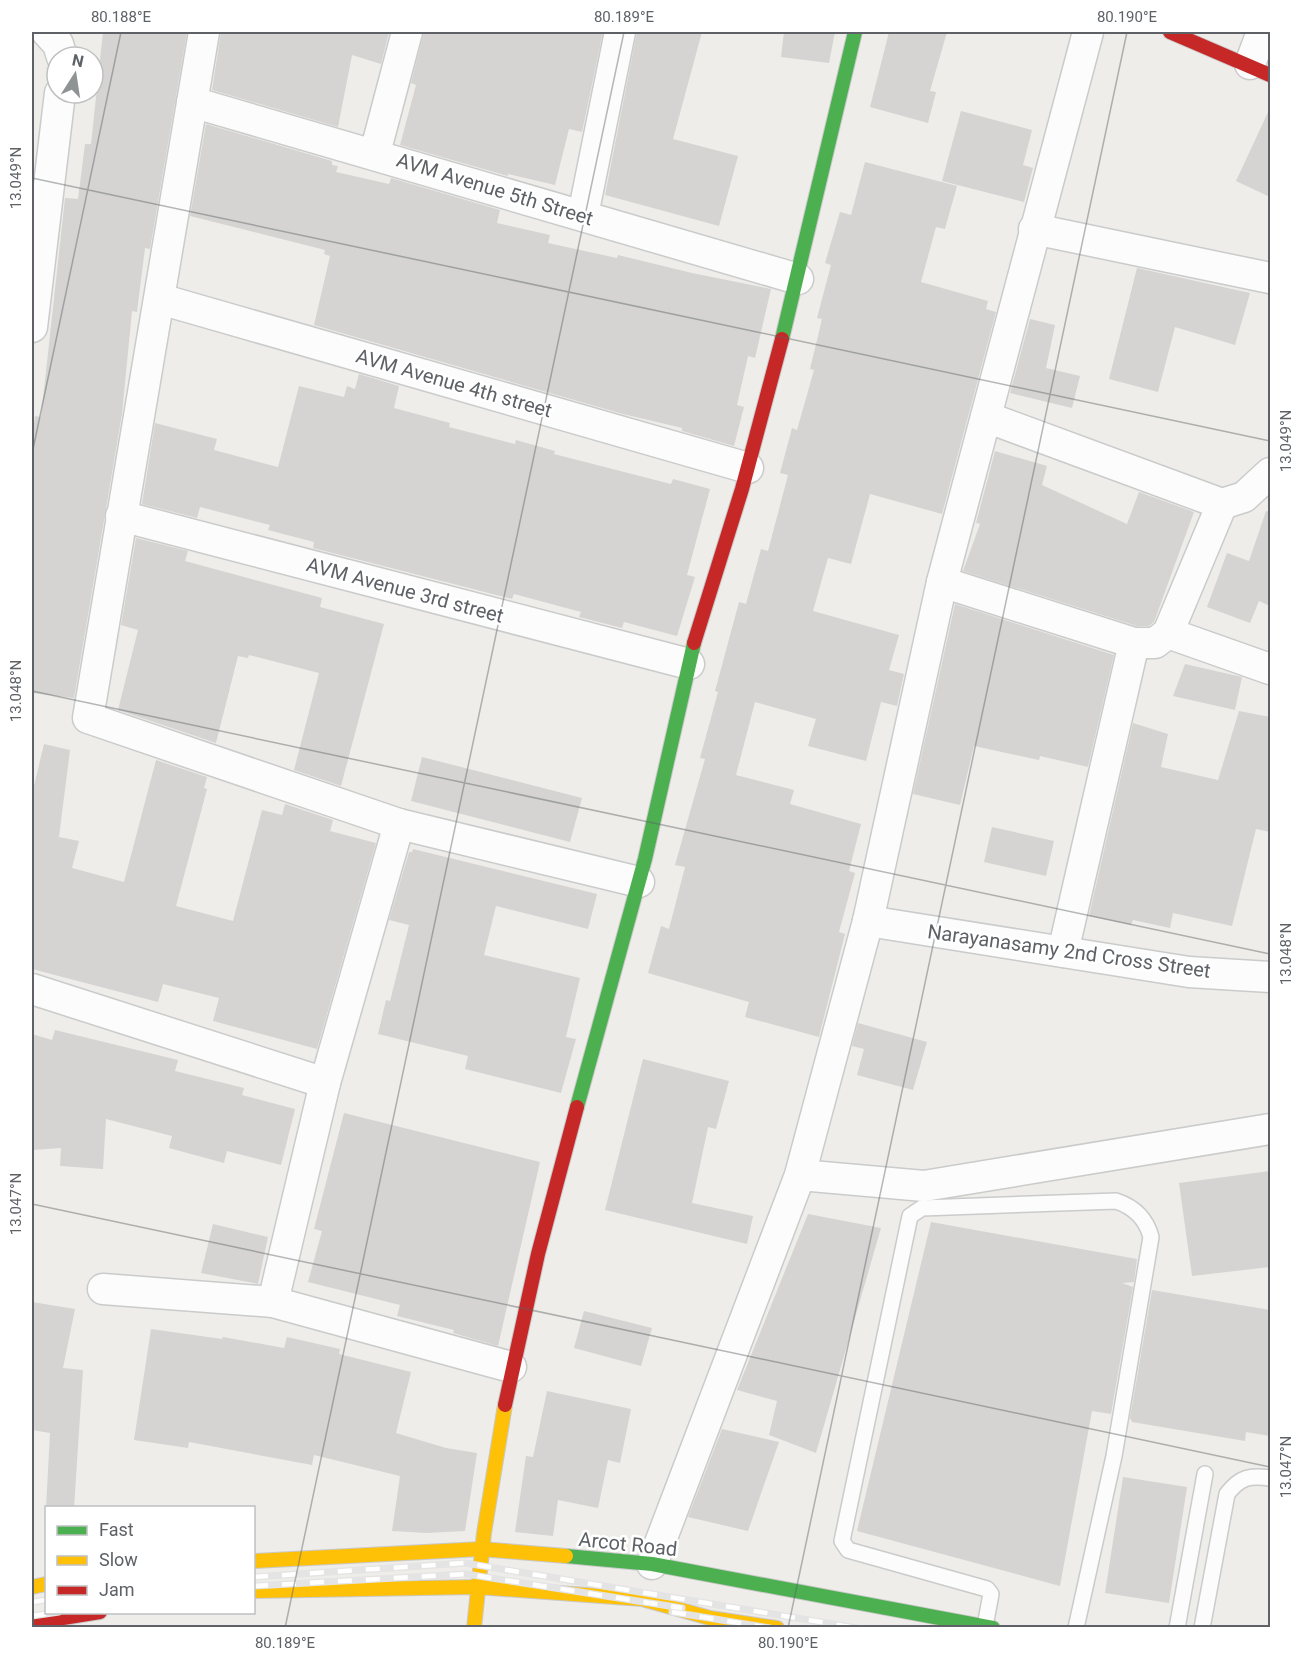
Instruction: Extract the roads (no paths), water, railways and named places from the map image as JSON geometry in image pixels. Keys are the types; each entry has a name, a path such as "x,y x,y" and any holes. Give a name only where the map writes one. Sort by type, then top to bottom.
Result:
{"street":[{"path":"47,32 58,45"},
{"path":"204,32 88,718 399,824 639,882"},
{"path":"375,153 407,32"},
{"path":"583,215 620,32"},
{"path":"474,1628 481,1549 511,1367 563,1149 639,882 688,664 748,468 798,279 855,32"},
{"path":"652,1564 800,1175 868,921 942,582 1088,32"},
{"path":"1170,32 1260,69 1262,32"},
{"name":"AVM Avenue 5th Street","path":"192,102 375,153 798,279"},
{"path":"32,327 35,281 58,105"},
{"path":"1034,229 1270,278"},
{"name":"AVM Avenue 4th street","path":"160,299 748,468"},
{"path":"986,417 1222,504 1244,497 1270,473"},
{"path":"942,582 1134,643 1155,643 1168,633 1222,504"},
{"name":"AVM Avenue 3rd street","path":"121,516 688,664"},
{"path":"1168,633 1270,669"},
{"path":"1063,952 1134,643"},
{"path":"273,1302 325,1083 399,824"},
{"name":"Narayanasamy 2nd Cross Street","path":"868,921 1189,972 1270,977"},
{"path":"32,989 325,1083"},
{"path":"800,1175 924,1186 1270,1129"},
{"path":"103,1289 273,1302 511,1367"},
{"name":"Arcot Road","path":"255,1561 481,1549 652,1564 989,1627"},
{"path":"255,1591 477,1587 642,1599 710,1623 777,1628"},
{"path":"32,1623 68,1622 93,1614"}],"lane":[{"path":"989,1627 991,1594 987,1589 848,1550 842,1541 910,1216 922,1209 1116,1201 1130,1205 1141,1216 1148,1225 1151,1237 1114,1456 1076,1628"},
{"path":"1177,1628 1205,1474"},
{"path":"1202,1628 1227,1494 1237,1481 1252,1476 1270,1478"}],"railway":[{"path":"255,1577 465,1563 857,1628"},
{"path":"255,1586 466,1574 682,1608"},
{"path":"32,1602 45,1600"},
{"path":"672,1612 770,1628"},
{"path":"32,1616 46,1614"}]}
